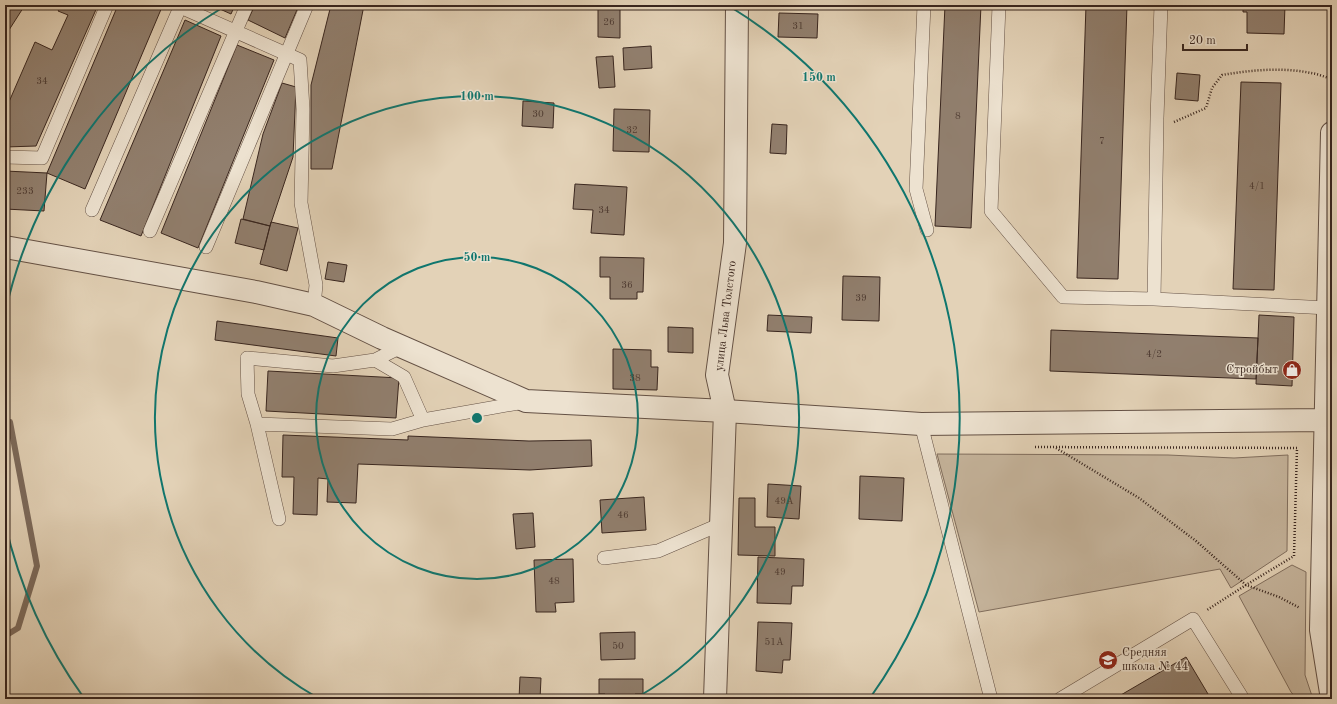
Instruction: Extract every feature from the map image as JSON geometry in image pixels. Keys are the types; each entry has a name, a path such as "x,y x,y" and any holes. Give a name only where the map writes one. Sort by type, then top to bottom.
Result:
{"street":[{"name":"улица Льва Толстого","path":"715,699 725,411 717,375 735,243 737,5"},
{"path":"1332,133 1328,308 1329,420 1322,630 1332,699"},
{"path":"5,247 248,291 314,305 401,347 526,401 725,411 921,424 1329,420"}],"lane":[{"path":"5,157 42,158 107,5"},
{"path":"150,232 247,5"},
{"path":"206,247 307,5"},
{"path":"924,5 916,189 927,230"},
{"path":"1000,5 991,211 1063,298 1154,299 1328,308"},
{"path":"1154,299 1157,118 1161,5"},
{"path":"92,210 179,6 300,60 303,109 301,204 316,285 314,305"},
{"path":"279,519 257,424 248,394 248,358 333,366 375,360 401,347"},
{"path":"375,360 404,377 423,420"},
{"path":"257,424 392,430 423,420 526,401"},
{"path":"921,424 991,699"},
{"path":"604,558 658,551 721,524"},
{"path":"1060,699 1193,620 1243,699"}],"path":[{"path":"1157,118 1175,122 1206,108 1212,88 1222,75 1273,69 1311,73 1332,79"},
{"path":"1033,446 1056,448 1297,448 1294,556 1193,620"},
{"path":"1056,448 1139,498 1196,541 1246,585 1279,597 1300,608"}],"shaded area":[{"path":"937,454 1168,455 1234,458 1288,455 1287,551 1231,588 1220,569 979,612"},
{"path":"1292,565 1306,572 1305,675 1313,699 1297,699 1291,692 1239,596"}],"building":[{"path":"5,5 25,5 9,30 5,27"},
{"path":"62,5 98,5 36,146 5,147 5,111 35,42 52,50 68,15 58,11"},
{"path":"118,5 156,5 162,7 85,189 47,173"},
{"path":"211,5 235,5 231,14"},
{"path":"255,5 299,5 285,38 248,20"},
{"path":"331,5 364,5 332,169 311,169 311,85"},
{"path":"945,5 981,5 971,228 935,226"},
{"path":"1086,5 1127,5 1118,279 1077,278"},
{"path":"1243,5 1285,5 1284,34 1247,33 1247,12 1243,12"},
{"path":"598,7 620,7 620,38 598,37"},
{"path":"779,13 818,14 817,38 778,37"},
{"path":"185,20 221,36 141,236 100,220"},
{"path":"237,45 274,60 198,248 161,233"},
{"path":"651,46 652,68 624,70 623,48"},
{"path":"613,56 615,87 599,88 596,57"},
{"path":"1177,73 1200,75 1198,101 1175,99"},
{"path":"1241,82 1281,83 1274,290 1233,289"},
{"path":"282,83 296,87 293,157 270,226 243,219 263,134"},
{"path":"523,101 554,103 553,128 522,126"},
{"path":"614,109 650,110 649,152 613,151"},
{"path":"772,124 787,125 786,154 770,153"},
{"path":"5,171 47,173 44,211 5,209"},
{"path":"575,184 627,187 624,235 591,233 593,210 573,209"},
{"path":"241,219 270,226 264,250 235,243"},
{"path":"271,222 298,228 287,271 260,264"},
{"path":"600,257 644,258 643,292 637,292 637,299 610,299 610,277 600,277"},
{"path":"328,262 347,265 344,282 325,279"},
{"path":"843,276 880,277 879,321 842,320"},
{"path":"768,315 812,317 811,333 767,331"},
{"path":"1259,315 1294,317 1292,386 1256,384"},
{"path":"217,321 338,338 336,356 215,340"},
{"path":"668,327 693,328 693,353 668,352"},
{"path":"1051,330 1258,338 1256,379 1050,371"},
{"path":"613,349 651,350 651,367 658,367 657,390 613,389"},
{"path":"268,371 399,378 396,418 266,411"},
{"path":"283,435 408,440 408,436 529,441 591,440 592,466 530,470 358,464 356,503 327,502 328,479 318,478 317,515 293,514 294,477 282,477"},
{"path":"860,476 904,478 902,521 859,519"},
{"path":"768,484 801,486 799,519 767,517"},
{"path":"644,497 646,530 602,533 600,500"},
{"path":"739,498 755,498 755,527 775,527 775,556 738,555"},
{"path":"533,513 535,547 516,549 513,514"},
{"path":"758,557 804,559 803,586 792,586 791,604 757,603"},
{"path":"573,559 574,602 555,603 556,612 536,612 534,560"},
{"path":"758,622 792,623 790,660 783,660 782,673 756,671"},
{"path":"635,632 635,659 601,660 600,633"},
{"path":"1186,657 1211,699 1114,699"},
{"path":"520,677 541,678 540,699 519,699"},
{"path":"599,679 643,679 643,694 635,694 635,699 605,699 605,694 599,694"}],"waterway":[{"path":"5,636 18,628 37,566 10,422"}],"place":[{"name":"Стройбыт","path":"1292,370"},
{"name":"Средняя школа № 44","path":"1108,660"}]}
